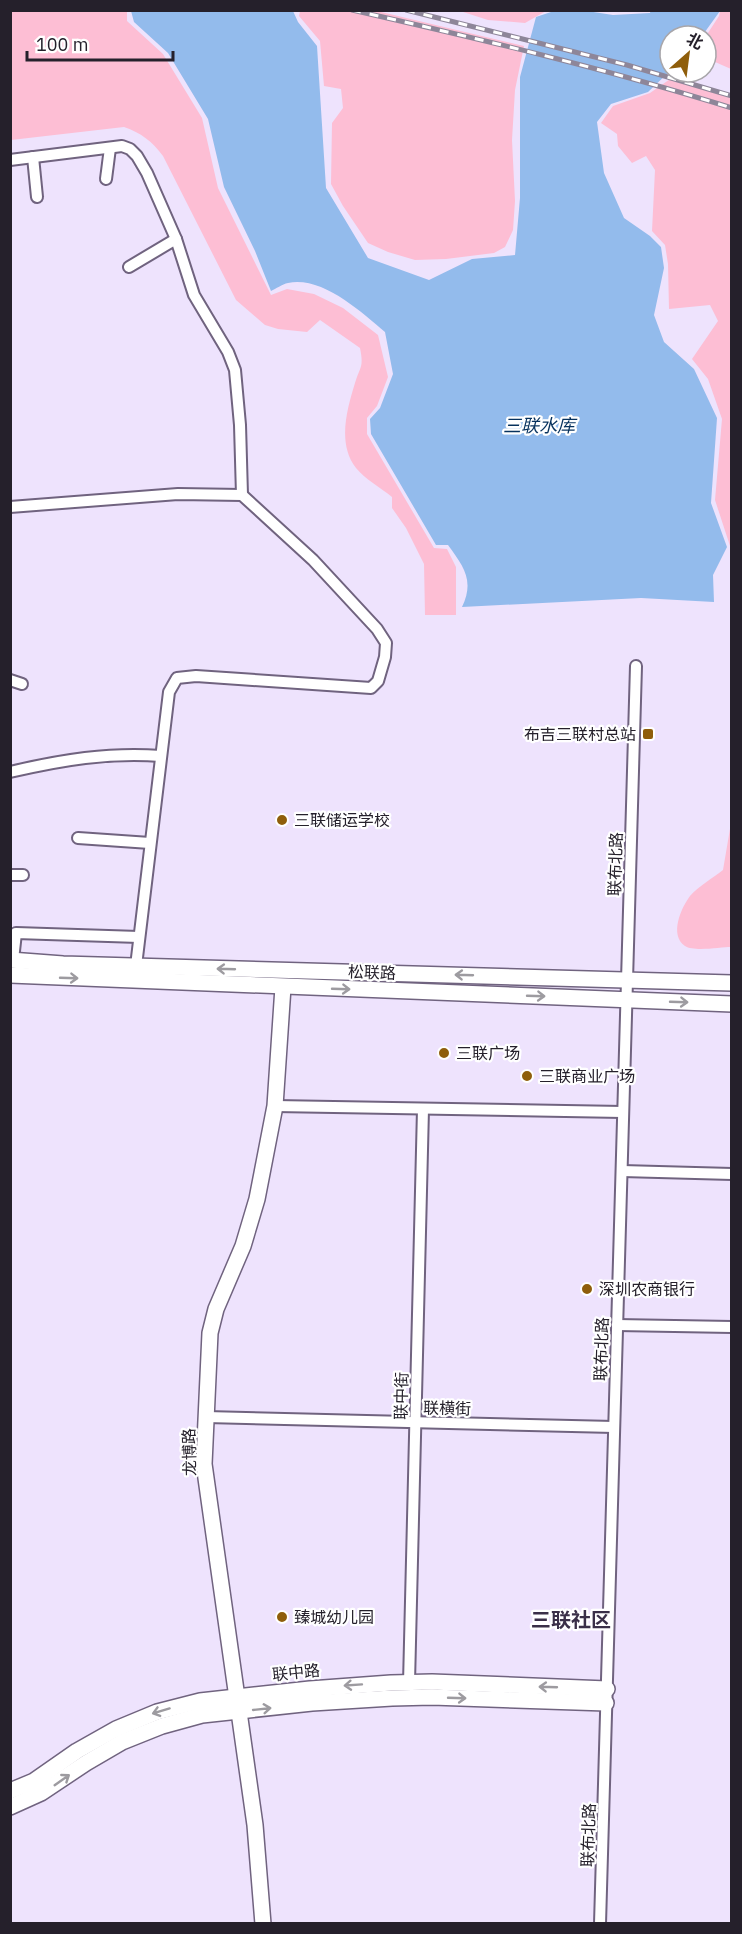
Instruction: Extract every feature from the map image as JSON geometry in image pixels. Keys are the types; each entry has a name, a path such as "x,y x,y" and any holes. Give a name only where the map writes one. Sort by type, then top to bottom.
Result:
{"street":[{"path":"10,160 122,146 130,148 137,156 147,173 176,239 194,295 228,352 235,370 240,425 242,495"},
{"path":"106,179 110,148"},
{"path":"33,158 37,197"},
{"path":"129,267 176,239"},
{"path":"10,507 178,494 242,495 313,560 377,629 386,643 382,672 378,681 371,688 196,676 177,678 169,692 136,966"},
{"name":"联布北路","path":"600,1923 636,666"},
{"path":"10,772 86,757 131,753 161,756"},
{"path":"78,838 150,843"},
{"path":"10,875 23,875"},
{"path":"11,965 13,933 139,938"},
{"name":"松联路","path":"11,965 136,966 732,983"},
{"name":"松联路","path":"11,965 283,987 732,1004"},
{"name":"龙博路","path":"263,1923 259,1856 204,1464 212,1321 254,1215 275,1106 283,987"},
{"path":"275,1106 623,1112"},
{"name":"联中街","path":"409,1683 423,1109"},
{"path":"622,1171 732,1174"},
{"path":"617,1325 732,1327"},
{"name":"联横街","path":"206,1417 614,1427"},
{"name":"联中路","path":"10,1807 41,1793 104,1752 142,1733 238,1704 351,1685 409,1683 606,1696"},
{"name":"联中路","path":"10,1791 47,1773 96,1739 136,1720 200,1701 238,1704 432,1696 606,1696"}],"shaded area":[{"path":"10,11 127,11 127,21 163,54 202,118 218,188 271,295 287,289 314,294 343,308 378,335 388,377 377,406 367,418 367,434 434,548 447,549 456,567 456,615 425,615 424,564 406,528 392,508 392,497 364,476 350,459 345,426 361,363 360,348 320,320 307,332 278,329 265,325 236,300 163,156 141,135 124,127 11,140"},
{"path":"300,11 377,11 524,46 515,90 512,140 515,201 513,230 505,247 494,253 415,260 368,243 331,184 332,123 343,108 341,89 324,86 320,41 299,16"},
{"path":"460,11 546,11 525,23 488,20"},
{"path":"720,11 731,11 731,69 718,63 718,24 714,24"},
{"path":"663,84 698,84 731,97 731,549 715,500 722,419 708,379 692,359 718,321 710,305 669,309 668,264 665,245 652,231 655,170 646,156 632,163 618,146 617,134 601,123 613,106 650,93"},
{"path":"731,823 731,947 689,948 680,941 678,935 680,914 690,896 723,870"}],"water":[{"name":"三联水库","path":"651,10 720,11 711,24 658,24 658,82 648,92 611,104 597,122 604,173 624,218 650,236 661,247 664,268 654,315 664,342 694,369 717,418 711,503 727,547 713,575 714,602 641,598 462,607 467,589 466,574 448,545 436,545 371,434 370,419 380,408 393,374 385,332 340,297 314,285 301,282 288,283 271,291 255,251 224,187 208,119 168,53 134,22 131,11 293,11 298,22 317,46 326,188 368,258 429,280 472,259 515,255 520,198 520,77 536,17 554,11 587,11 613,15 650,13"}],"railway":[{"path":"352,10 543,55 732,108"},
{"path":"406,10 627,65 732,96"}],"place":[{"name":"布吉三联村总站","path":"648,734"},
{"name":"三联储运学校","path":"282,820"},
{"name":"三联广场","path":"444,1053"},
{"name":"三联商业广场","path":"527,1076"},
{"name":"深圳农商银行","path":"587,1289"},
{"name":"臻城幼儿园","path":"282,1617"}],"district":[{"name":"三联社区","path":"571,1620"}]}
